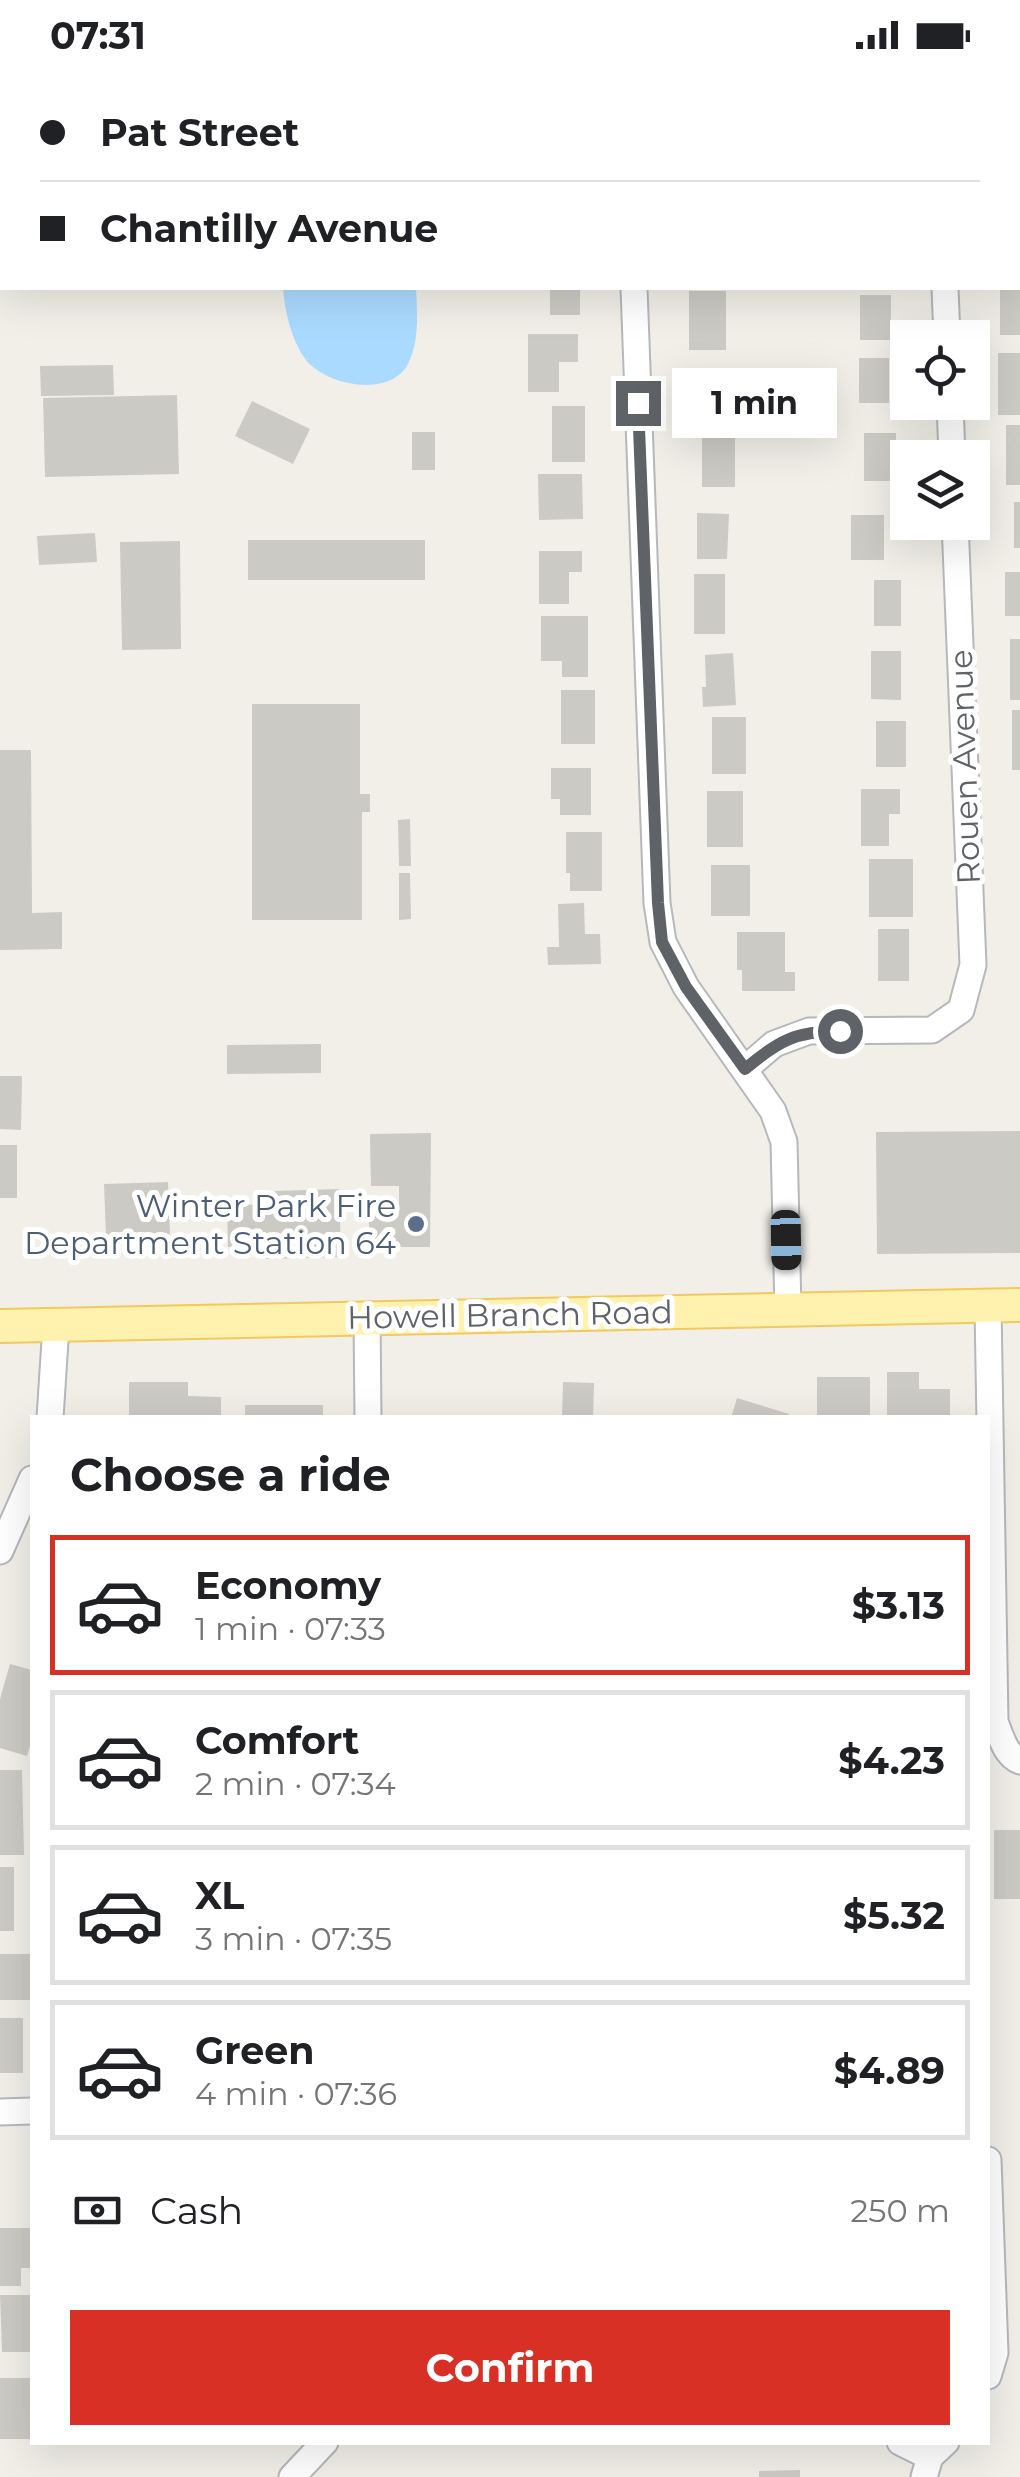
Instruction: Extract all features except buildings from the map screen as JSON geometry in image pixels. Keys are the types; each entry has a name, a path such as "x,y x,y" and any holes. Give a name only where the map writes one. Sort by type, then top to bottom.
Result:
{"main road":[{"name":"Howell Branch Road","path":"0,1326 1004,1306"}],"street":[{"path":"634,290 662,942 686,987 773,1111 784,1142 788,1310"},
{"path":"946,290 947,320"},
{"name":"Rouen Avenue","path":"745,1069 774,1044 809,1031 932,1030 961,1010 972,964 956,540"},
{"path":"1004,1306 991,1630 996,1722 1003,1743 1020,1761"},
{"path":"368,1317 368,1415"},
{"path":"50,1415 56,1326"},
{"path":"0,1551 30,1484"},
{"path":"0,2112 30,2111"},
{"path":"990,2208 996,2353 990,2370"},
{"path":"292,2477 322,2445"},
{"path":"906,2445 933,2459"}],"water":[{"path":"283,290 416,290 416,336 408,364 399,375 373,385 343,382 316,369 301,352 287,316"}],"place":[{"name":"Winter Park Fire Department Station 64","path":"416,1224"}],"route":[{"path":"638,403 662,942 686,987 745,1069 774,1044 809,1031 840,1031"}]}
